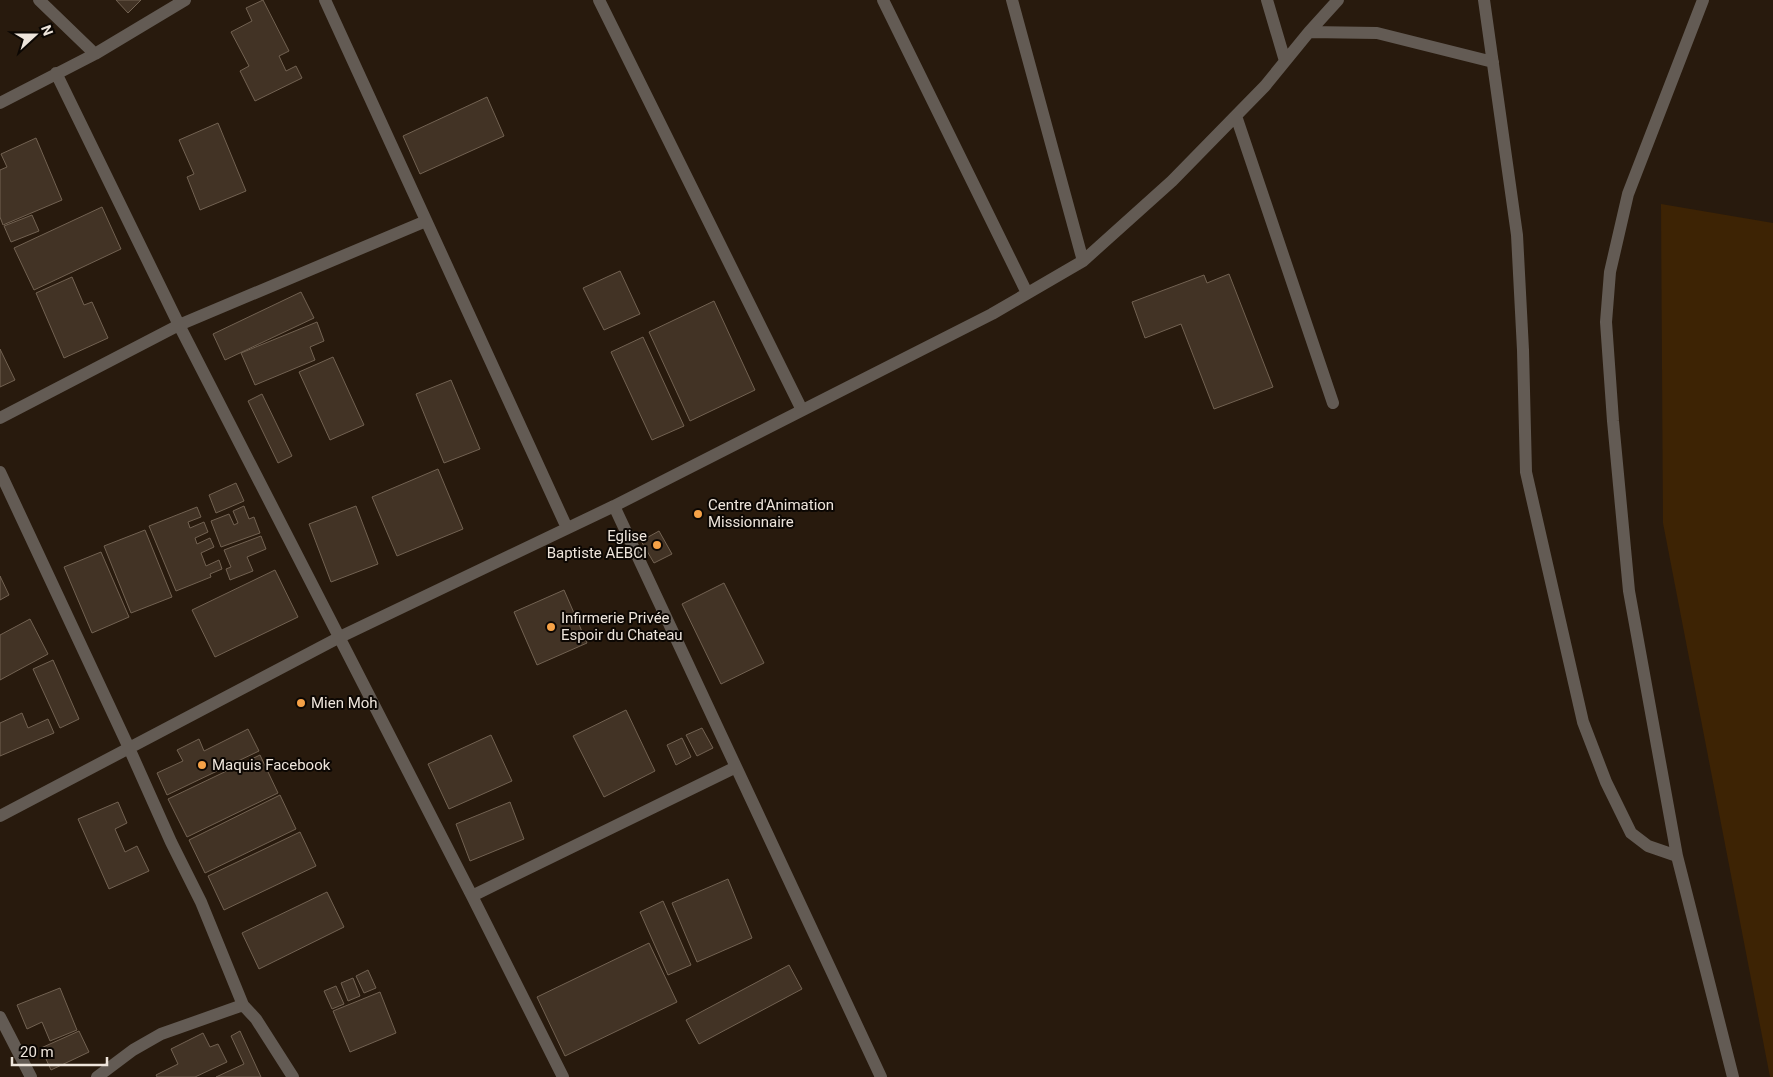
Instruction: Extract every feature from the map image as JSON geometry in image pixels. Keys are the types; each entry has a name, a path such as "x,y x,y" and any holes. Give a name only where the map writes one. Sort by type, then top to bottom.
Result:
{"street":[{"path":"39,0 95,54"},
{"path":"0,103 95,54 185,0"},
{"path":"325,0 567,528"},
{"path":"599,0 802,410"},
{"path":"883,0 1027,293"},
{"path":"1012,0 1083,261"},
{"path":"1267,0 1285,62"},
{"path":"0,816 340,638 614,506 992,314 1083,261 1172,181 1236,116 1265,86 1338,0"},
{"path":"1484,0 1517,235 1523,350 1526,472 1583,722 1606,782 1631,834 1648,846 1677,856"},
{"path":"1703,0 1628,194 1610,272 1606,322 1613,422 1629,591 1677,856 1733,1077"},
{"path":"1309,32 1377,33 1493,62"},
{"path":"56,73 179,325 563,1077"},
{"path":"1236,116 1333,403"},
{"path":"0,418 179,325 426,221"},
{"path":"0,472 171,842 201,902 243,1005 256,1019 293,1077"},
{"path":"614,506 881,1077"},
{"path":"472,896 736,768"},
{"path":"97,1077 133,1050 161,1034 243,1005"},
{"path":"0,1017 31,1077"}],"shaded area":[{"path":"1661,204 1773,223 1773,1077 1770,1077 1663,523"}],"building":[{"path":"116,0 141,0 128,13"},
{"path":"263,0 289,51 279,56 286,71 296,66 302,78 255,101 240,71 249,66 231,32 252,21 246,8"},
{"path":"487,97 504,136 420,174 403,136"},
{"path":"218,123 246,191 200,210 187,177 194,174 179,140"},
{"path":"36,138 62,200 3,225 0,217 0,170 7,167 1,154"},
{"path":"102,207 121,249 34,290 14,248"},
{"path":"32,215 39,231 11,242 4,226"},
{"path":"620,271 640,314 604,330 583,288"},
{"path":"1229,274 1273,387 1214,409 1181,324 1145,338 1132,302 1204,275 1207,283"},
{"path":"72,277 84,305 92,302 108,338 64,358 36,293"},
{"path":"301,292 314,318 225,360 213,334"},
{"path":"714,301 755,390 690,421 649,332"},
{"path":"317,322 324,341 310,347 315,360 255,385 241,353"},
{"path":"643,337 684,426 652,440 611,352"},
{"path":"0,349 15,380 0,387"},
{"path":"333,357 364,425 330,440 299,372"},
{"path":"451,380 480,449 444,463 416,394"},
{"path":"262,394 292,456 278,463 248,401"},
{"path":"438,469 463,529 397,556 372,497"},
{"path":"236,483 244,501 216,513 209,495"},
{"path":"244,506 249,519 254,517 260,533 221,547 211,521 229,514 234,525 238,523 233,511"},
{"path":"356,506 378,564 331,582 309,524"},
{"path":"197,507 201,517 188,522 190,528 204,522 208,532 195,538 197,544 210,538 214,547 201,553 206,566 219,560 222,569 210,574 211,577 176,591 149,526"},
{"path":"145,530 172,597 131,613 104,546"},
{"path":"659,531 672,554 654,563 641,541"},
{"path":"261,536 266,549 247,557 253,571 230,580 226,569 231,567 224,550"},
{"path":"101,552 129,617 92,633 64,567"},
{"path":"275,570 298,617 215,657 192,610"},
{"path":"0,576 9,595 0,600"},
{"path":"724,583 764,663 721,684 682,604"},
{"name":"Infirmerie Privée Espoir du Chateau","path":"564,590 587,643 537,665 514,612"},
{"path":"30,619 48,654 0,680 0,635"},
{"path":"53,660 79,719 60,728 33,669"},
{"path":"626,710 655,771 604,797 573,736"},
{"path":"22,713 28,728 48,719 54,733 0,756 0,723"},
{"path":"702,728 713,748 697,756 686,735"},
{"path":"248,729 259,751 167,795 157,773 183,761 177,750 199,739 204,751"},
{"path":"491,735 512,781 449,809 428,764"},
{"path":"682,738 691,757 676,765 667,745"},
{"path":"260,755 278,793 187,837 168,799"},
{"path":"280,795 296,829 205,873 189,840"},
{"path":"118,802 127,823 115,829 125,852 137,846 149,871 109,889 78,819"},
{"path":"510,802 524,839 470,861 456,824"},
{"path":"300,832 316,866 224,910 208,876"},
{"path":"728,879 752,938 697,962 672,903"},
{"path":"327,892 344,927 259,969 242,933"},
{"path":"663,901 691,965 668,975 640,912"},
{"path":"649,943 677,1002 565,1056 537,997"},
{"path":"789,965 802,989 699,1044 686,1020"},
{"path":"368,970 376,988 364,993 356,976"},
{"path":"353,978 360,996 348,1001 341,983"},
{"path":"336,986 344,1004 332,1009 324,991"},
{"path":"60,988 77,1030 50,1041 42,1022 27,1029 17,1005"},
{"path":"380,992 396,1033 350,1052 333,1011"},
{"path":"79,1031 89,1052 51,1070 41,1048"},
{"path":"240,1031 261,1077 216,1077 244,1064 231,1036"},
{"path":"203,1033 210,1047 218,1044 227,1062 195,1077 157,1077 156,1075 178,1064 171,1049"}],"place":[{"name":"Centre d'Animation Missionnaire","path":"698,514"},
{"name":"Eglise Baptiste AEBCI","path":"657,545"},
{"name":"Infirmerie Privée Espoir du Chateau","path":"551,627"},
{"name":"Mien Moh","path":"301,703"},
{"name":"Maquis Facebook","path":"202,765"}]}
